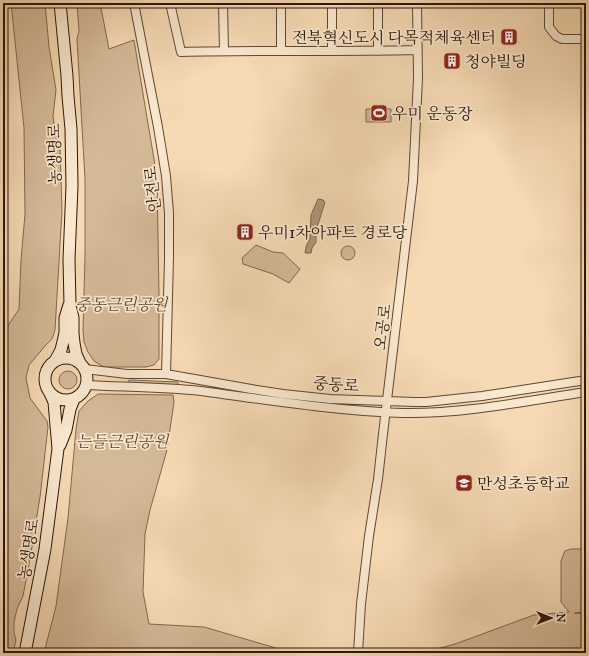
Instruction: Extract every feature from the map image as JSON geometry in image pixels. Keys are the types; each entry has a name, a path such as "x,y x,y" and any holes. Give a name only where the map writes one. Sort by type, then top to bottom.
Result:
{"street":[{"name":"농생명로","path":"60,3 71,129 72,186 69,259 70,305"},
{"name":"안전로","path":"134,3 158,127 169,213 166,374"},
{"path":"170,3 181,52 417,50"},
{"path":"223,3 224,51"},
{"path":"281,3 281,52"},
{"path":"332,3 332,50"},
{"path":"378,3 378,51"},
{"name":"오공로","path":"358,653 361,604 369,536 378,479 413,181 418,78 417,3"},
{"path":"549,3 549,27 556,36 562,39 586,39"},
{"path":"55,361 61,350 65,333 65,318 70,305"},
{"path":"49,391 60,399 74,399 84,391 86,385 87,374 76,354 73,333 73,318 70,305"},
{"path":"58,449 54,402 46,385 45,378 47,371 50,365 62,358 73,359 82,366"},
{"name":"중동로","path":"82,366 127,374 166,374 283,394 330,399 426,402 482,396 586,380"},
{"name":"중동로","path":"86,385 181,390 301,406 386,412 431,412 489,407 586,392"},
{"path":"58,449 66,430 70,409 74,399"},
{"name":"농생명로","path":"25,653 45,549 58,449"}],"green space":[{"path":"11,3 45,3 49,47 56,90 53,116 55,132 60,147 62,211 55,330 52,339 29,365 26,378 30,398 47,421 48,427 40,497 23,596 17,609 14,622 14,633 16,640 13,653 3,653 3,333 19,309 25,214 24,128"},
{"name":"중동근린공원","path":"77,3 100,3 109,49 134,40 157,177 159,359 154,365 146,367 104,367 94,361 84,342 85,179 77,39 79,31"},
{"name":"우미 운동장","path":"366,109 391,109 391,122 366,122"},
{"path":"256,245 273,252 283,253 300,269 289,283 273,274 243,264 242,258"},
{"path":"348,246 353,248 355,253 353,258 348,260 343,258 341,253 343,248"},
{"path":"64,371 72,371 77,376 75,387 72,389 64,389 59,384 59,376"},
{"path":"128,381 178,382 178,385 128,384"},
{"name":"는들근린공원","path":"98,394 173,395 174,402 167,450 150,510 145,534 143,592 149,624 204,627 293,653 44,653 56,606 68,518 79,411 88,401"},
{"path":"571,549 586,549 586,612 574,613 586,614 586,653 421,653 455,644 534,615 569,612 561,602 561,561 565,551"}],"shaded area":[{"path":"318,199 325,202 316,231 316,242 311,253 305,253 310,238 311,215"}],"place":[{"name":"전북혁신도시 다목적체육센터","path":"509,37"},
{"name":"청야빌딩","path":"452,61"},
{"name":"우미 운동장","path":"379,113"},
{"name":"우미1차아파트 경로당","path":"245,232"},
{"name":"만성초등학교","path":"464,483"}]}
